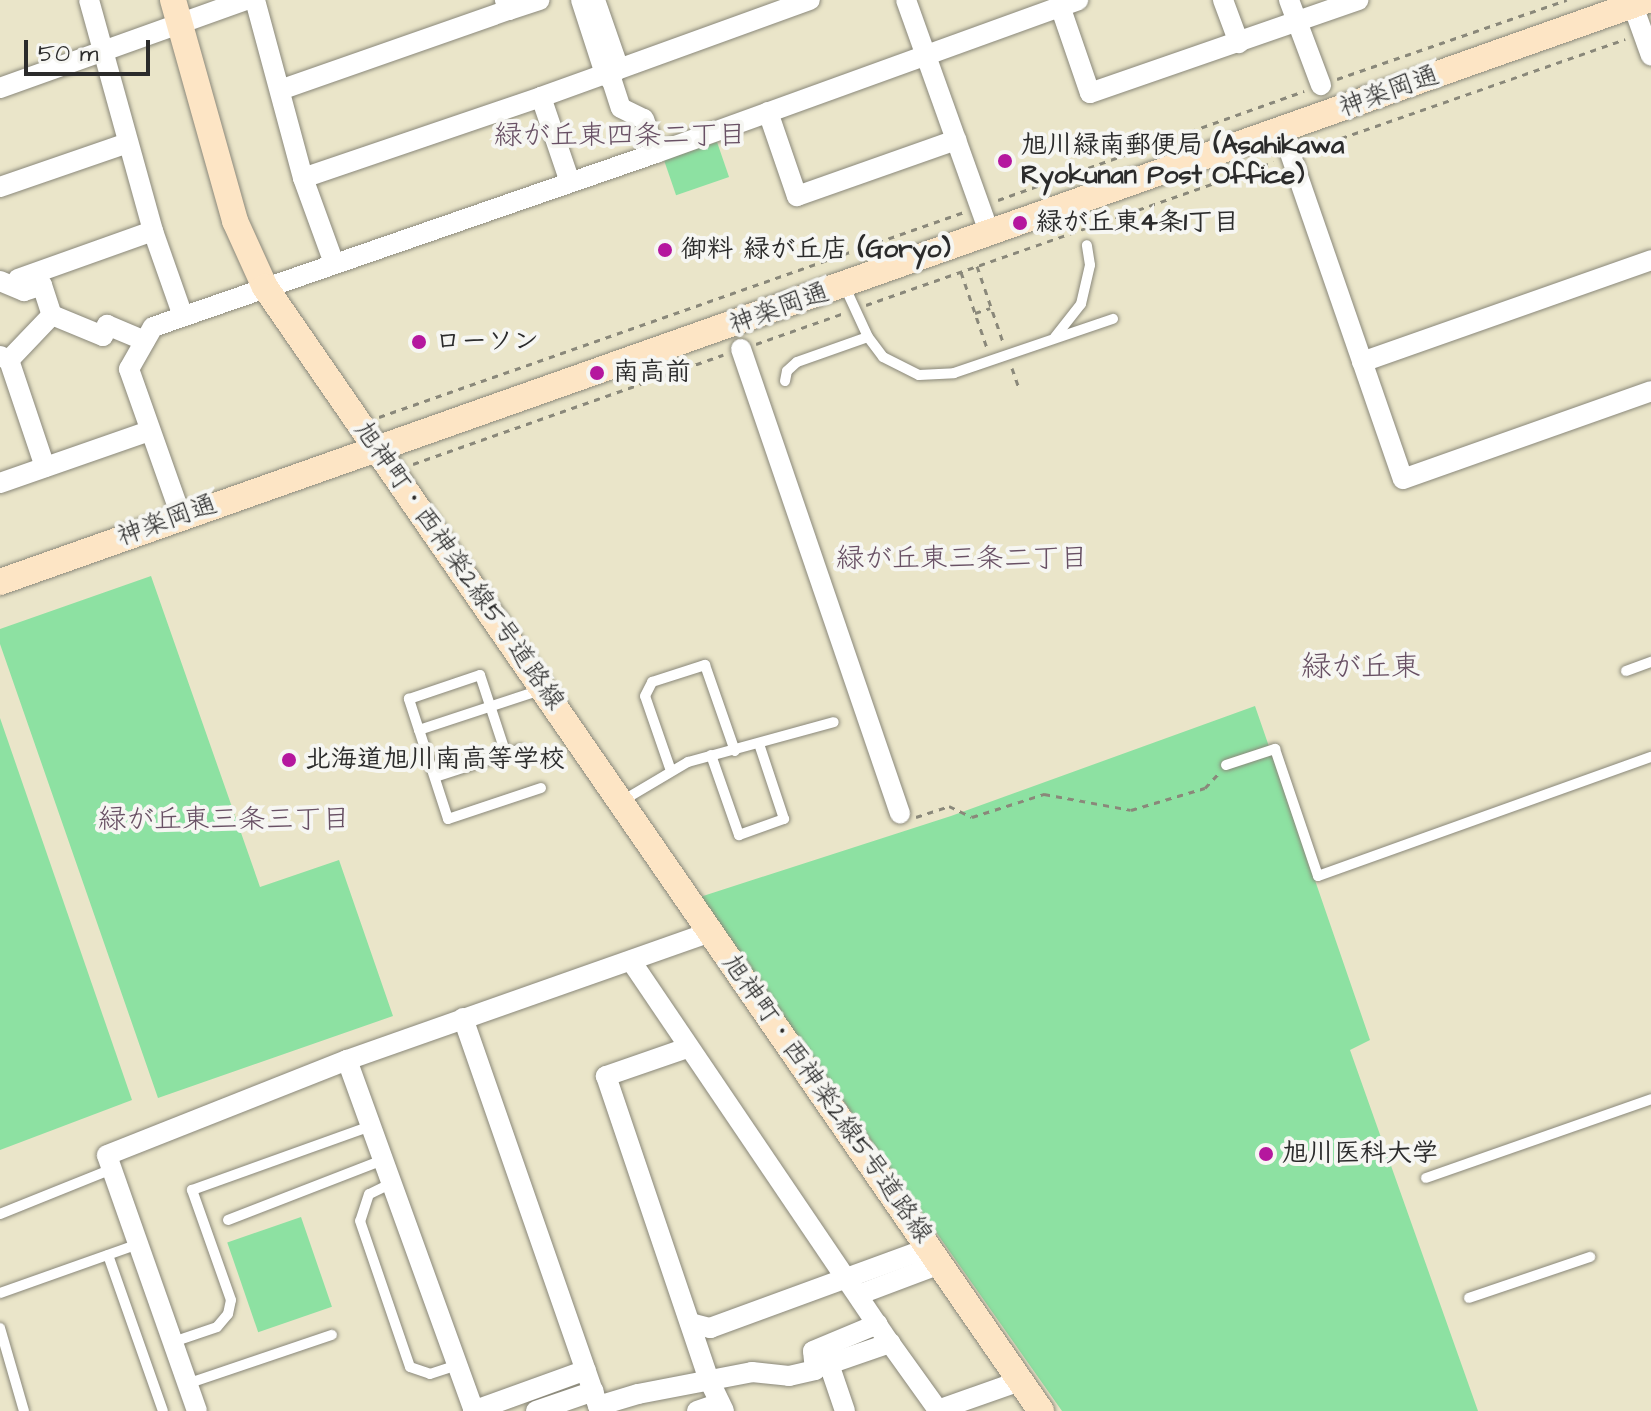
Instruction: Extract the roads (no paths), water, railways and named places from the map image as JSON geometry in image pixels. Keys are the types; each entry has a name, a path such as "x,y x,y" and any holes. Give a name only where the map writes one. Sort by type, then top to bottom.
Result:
{"street":[{"path":"89,0 153,231 183,316"},
{"path":"0,88 103,51 177,12 246,0"},
{"path":"255,0 303,178 334,263"},
{"path":"280,90 507,5 539,0"},
{"path":"581,0 612,72"},
{"path":"595,0 612,81 621,108 644,119 656,153"},
{"path":"303,178 541,97 810,0"},
{"path":"906,0 990,234"},
{"path":"1223,0 1239,43"},
{"path":"1289,0 1321,85"},
{"path":"181,516 129,369 153,327 656,153 1069,3 1090,93 1358,0"},
{"path":"1637,2 1651,56"},
{"name":"神楽岡通","path":"0,582 990,234 1637,2"},
{"name":"旭神町・西神楽2線5号道路線","path":"177,12 235,221 265,287 1041,1411"},
{"path":"541,97 570,182"},
{"path":"768,112 797,196 956,140"},
{"path":"1282,130 1403,479 1651,391"},
{"path":"0,187 128,143"},
{"path":"0,272 17,279 153,231"},
{"path":"1362,362 1651,260"},
{"path":"0,281 24,291 42,285 52,315 103,336 107,325 145,341"},
{"path":"45,467 4,358 52,315"},
{"path":"741,349 900,814"},
{"path":"0,483 149,431"},
{"path":"197,1411 107,1155 347,1060 711,932"},
{"path":"631,961 687,1048 938,1410 1020,1381"},
{"path":"463,1018 597,1403"},
{"path":"687,1048 606,1076 709,1380 722,1407 697,1411"},
{"path":"347,1060 473,1411 586,1370"},
{"path":"690,1323 710,1328 844,1277 935,1256"},
{"path":"858,1295 935,1256"},
{"path":"536,1411 597,1403 752,1372 789,1376 815,1370 813,1351 878,1324"},
{"path":"845,1411 829,1364 890,1343"}],"lane":[{"path":"1048,341 1061,332 1081,304 1090,265 1087,245"},
{"path":"844,285 868,337 883,357 919,375 954,373 1006,350 1048,341 1113,319"},
{"path":"785,381 787,371 797,362 868,337"},
{"path":"1626,671 1651,662"},
{"path":"671,771 645,696 652,682 705,665 735,751"},
{"path":"506,754 480,675 409,699 448,819 541,788"},
{"path":"419,730 543,690"},
{"path":"622,801 671,771 711,755 834,722"},
{"path":"711,755 739,835 784,819 759,744"},
{"path":"435,777 521,749"},
{"path":"1226,765 1275,749 1318,876 1651,758"},
{"path":"1426,1178 1651,1099"},
{"path":"173,1342 217,1327 228,1314 231,1300 192,1190 371,1126"},
{"path":"228,1220 383,1160"},
{"path":"0,1214 112,1169"},
{"path":"392,1183 369,1194 360,1221 410,1367 430,1374 457,1365"},
{"path":"0,1293 138,1244"},
{"path":"108,1255 163,1411"},
{"path":"1469,1298 1590,1257"},
{"path":"0,1328 24,1411"},
{"path":"187,1384 332,1335"}],"place":[{"name":"旭川緑南郵便局 (Asahikawa Ryokunan Post Office)","path":"1005,161"},
{"name":"緑が丘東4条1丁目","path":"1020,223"},
{"name":"御料 緑が丘店 (Goryo)","path":"665,250"},
{"name":"ローソン","path":"419,342"},
{"name":"南高前","path":"597,373"},
{"name":"北海道旭川南高等学校","path":"289,760"},
{"name":"旭川医科大学","path":"1266,1154"}],"district":[{"name":"緑が丘東四条二丁目","path":"620,136"},
{"name":"緑が丘東三条二丁目","path":"962,559"},
{"name":"緑が丘東","path":"1361,667"},
{"name":"緑が丘東三条三丁目","path":"224,820"}]}
